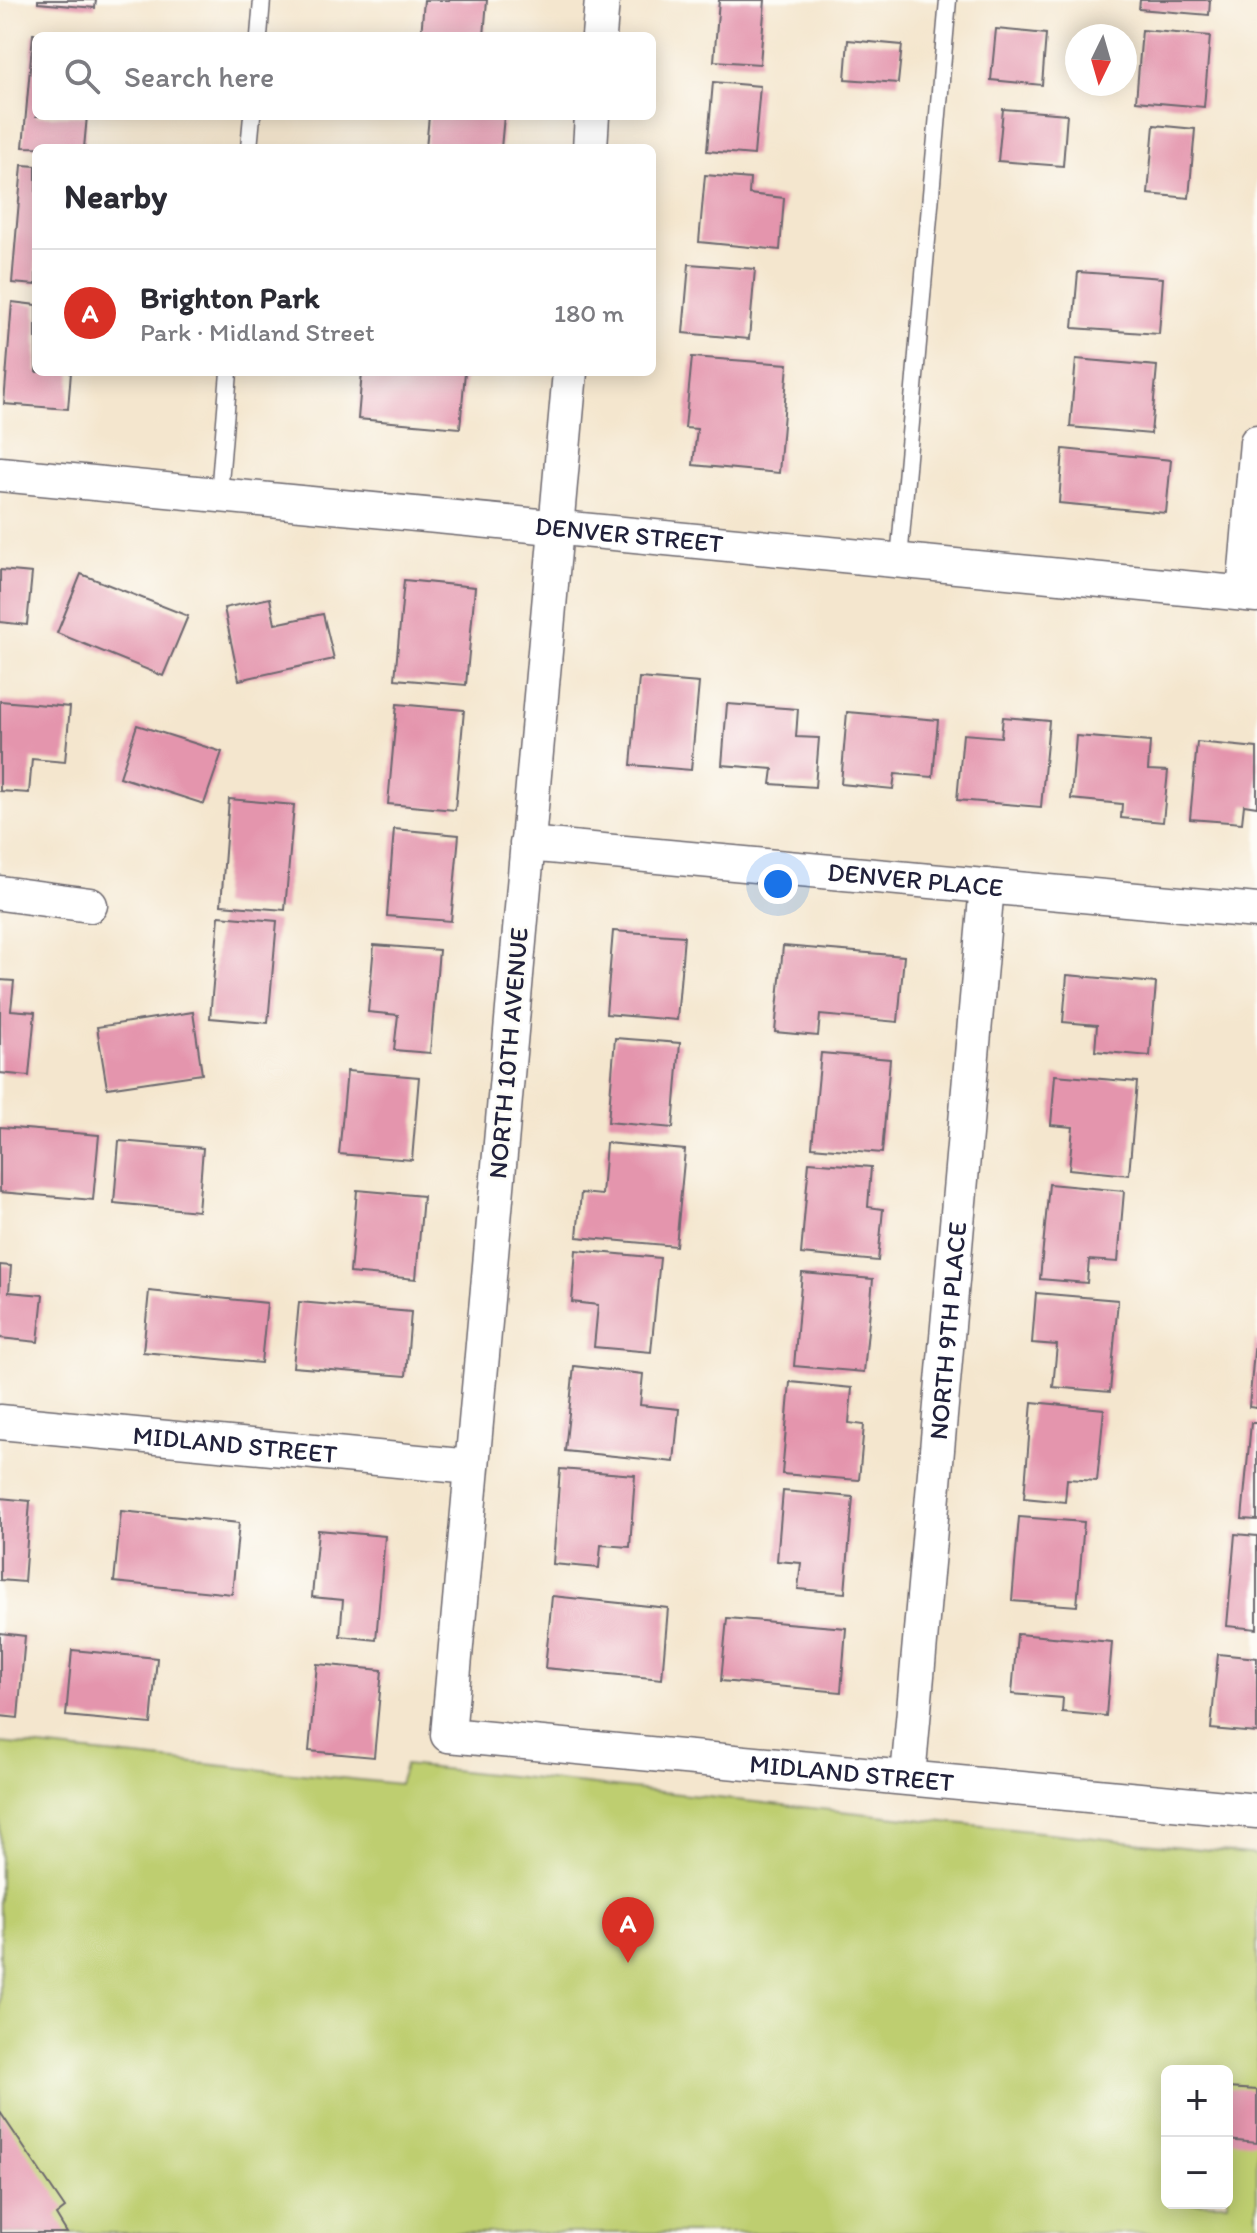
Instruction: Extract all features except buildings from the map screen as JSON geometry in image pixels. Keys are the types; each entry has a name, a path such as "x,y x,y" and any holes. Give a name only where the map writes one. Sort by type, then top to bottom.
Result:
{"street":[{"path":"599,32 602,0"},
{"path":"590,144 592,120"},
{"name":"NORTH 10TH AVENUE","path":"448,1735 570,376"},
{"path":"1250,594 1257,442"},
{"name":"DENVER STREET","path":"0,474 1250,594"},
{"name":"DENVER PLACE","path":"527,844 1257,911"},
{"name":"NORTH 9TH PLACE","path":"908,1777 987,886"},
{"path":"0,893 90,905"},
{"name":"MIDLAND STREET","path":"0,1422 471,1467"},
{"name":"MIDLAND STREET","path":"448,1735 1257,1811"}],"lane":[{"path":"259,32 262,0"},
{"path":"899,560 948,0"},
{"path":"249,144 252,120"},
{"path":"219,495 229,376"}],"green space":[{"path":"0,1743 399,1784 405,1765 1257,1855 1257,2233 0,2233"}],"place":[{"name":"Brighton Park","path":"628,1963"}]}
